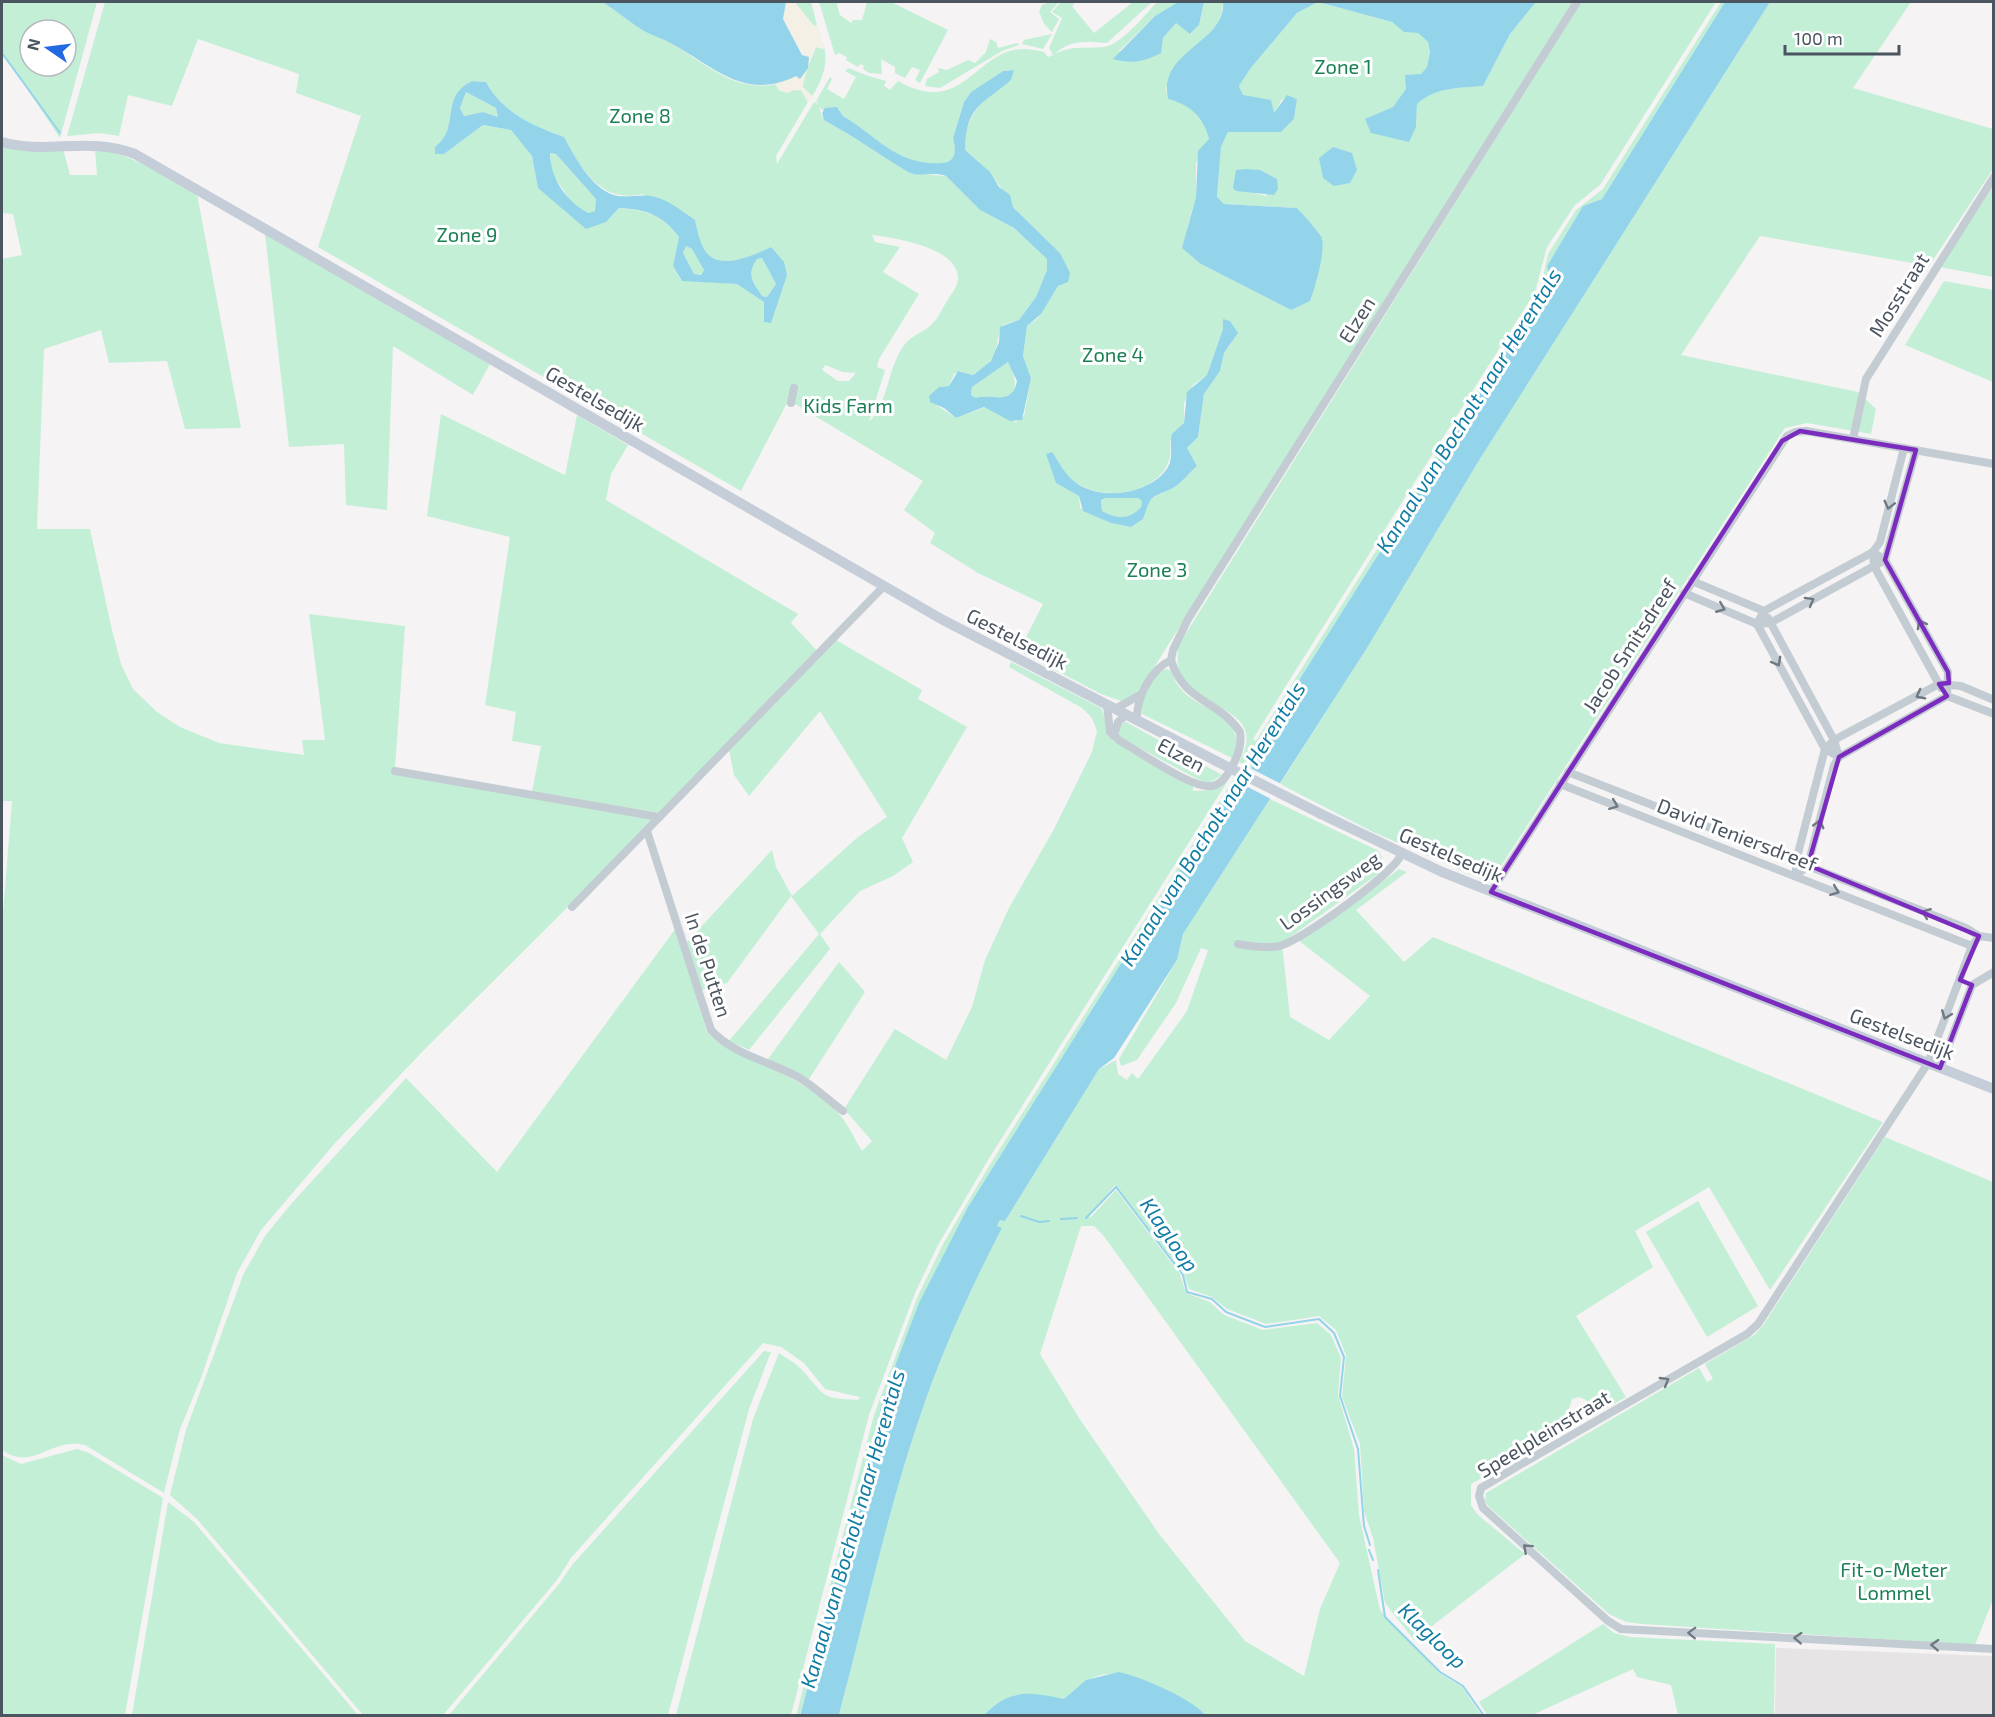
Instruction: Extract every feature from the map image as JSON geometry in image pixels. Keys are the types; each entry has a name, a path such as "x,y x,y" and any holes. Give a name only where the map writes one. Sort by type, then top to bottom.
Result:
{"main road":[{"name":"Gestelsedijk","path":"2,142 30,147 110,146 150,163 883,587 1137,721 1401,855 1994,1089"}],"street":[{"name":"Elzen","path":"1114,736 1196,784 1213,786 1227,776 1240,749 1240,732 1227,716 1185,688 1171,660 1173,650 1188,619 1577,2"},
{"name":"Mosstraat","path":"1853,439 1866,380 1994,177"},
{"path":"791,403 794,388"},
{"name":"Jacob Smitsdreef","path":"1491,892 1782,441 1790,433 1806,431 1853,439"},
{"path":"1853,439 1994,464"},
{"path":"1757,624 1764,611 1873,552 1880,542 1904,448"},
{"path":"1684,593 1757,624 1770,622 1885,561 1916,450"},
{"path":"1873,552 1885,561 1948,672 1947,696"},
{"path":"1873,552 1874,566 1947,696 1994,714"},
{"path":"1692,581 1764,611 1834,740 1839,757"},
{"path":"572,907 883,587"},
{"path":"1757,624 1825,749 1839,757"},
{"name":"Elzen","path":"1137,721 1137,706 1141,694 1161,664 1171,660"},
{"path":"1796,876 1796,861 1825,749 1834,740 1939,684 1949,683 1994,700"},
{"name":"Elzen","path":"1111,707 1141,694"},
{"path":"1796,876 1808,866 1834,765 1839,757 1947,696"},
{"path":"1111,707 1109,725 1114,736"},
{"path":"1114,736 1118,722 1126,715"},
{"path":"395,771 659,817"},
{"name":"David Teniersdreef","path":"1568,772 1796,861 1979,936 1994,938"},
{"name":"David Teniersdreef","path":"1560,784 1972,946"},
{"name":"In de Putten","path":"647,831 711,1030 737,1048 798,1077 843,1111"},
{"name":"Lossingsweg","path":"1238,944 1278,947 1287,943 1329,917 1390,870 1401,855"},
{"path":"1901,917 1906,905"},
{"name":"Speelpleinstraat","path":"1979,936 1972,946 1928,1063 1758,1324 1747,1334 1481,1488 1479,1496 1483,1508 1608,1620 1621,1629 1994,1649"},
{"path":"1940,1068 1972,985 1994,972"},
{"path":"1960,980 1972,985"}],"highlighted area":[{"path":"1800,431 1916,450 1885,560 1948,672 1949,683 1939,684 1947,696 1839,757 1808,865 1979,936 1960,980 1972,985 1940,1068 1491,892 1782,441"}],"shaded area":[{"path":"1776,1648 1993,1656 1993,1715 1775,1715"}],"green space":[{"path":"2,2 97,2 78,72 78,18 18,18 18,75 2,51"},
{"path":"105,2 602,2 644,31 670,43 721,75 747,84 760,86 775,84 780,91 801,90 808,102 776,156 777,164 814,102 818,105 816,101 830,77 832,79 827,89 844,99 856,77 845,71 849,68 886,81 884,86 890,90 898,81 920,90 939,92 954,87 993,59 1008,52 1027,49 1044,52 1048,57 1053,55 1049,48 1062,18 1052,12 1061,2 1076,2 1072,6 1094,33 1133,2 1152,2 1107,43 1073,44 1055,54 1073,48 1111,45 1133,28 1157,2 1178,2 1155,16 1118,52 1163,38 1176,23 1191,34 1199,25 1204,2 1223,2 1221,20 1168,78 1166,90 1168,99 1186,103 1206,126 1209,139 1196,163 1196,197 1187,228 1201,264 1291,310 1301,304 1316,283 1322,250 1321,235 1297,208 1224,204 1217,198 1221,147 1228,132 1281,132 1294,119 1297,98 1282,99 1274,114 1271,107 1243,95 1239,86 1250,69 1297,13 1318,2 1392,22 1404,31 1418,33 1428,42 1430,52 1427,67 1393,107 1385,112 1416,127 1417,104 1424,98 1448,89 1483,86 1510,34 1536,2 1573,2 1139,691 1124,702 1101,694 1019,651 1043,604 978,573 930,543 935,533 904,510 923,481 795,404 787,403 741,491 318,247 361,116 296,93 299,74 198,39 172,106 128,95 119,136 100,133 67,136","holes":["1012,70 973,114 964,150 986,169 1004,191 1013,207 1058,251 1068,271 1065,283 1058,286 1038,318 1027,326 1023,356 1031,378 1024,416 1016,422 986,407 956,418 929,400 942,386 949,386 954,374 960,371 973,375 989,362 994,355 1003,325 1019,320 1036,297 1047,270 1047,259 1014,228 980,210 946,176 910,173 828,122 822,117 819,106 822,110 839,109 843,116 904,158 918,163 947,162 953,158 955,148 953,138 964,102 971,92 1003,71","472,81 486,82 501,102 519,117 564,137 585,171 604,189 628,196 642,194 695,220 703,247 717,260 745,258 771,247 787,275 764,322 764,302 738,284 681,280 673,266 679,237 667,223 645,212 619,208 606,222 538,188 532,156 511,130 483,125 444,154 435,147 443,139 450,121 452,104 462,88","1264,173 1270,175 1266,196 1247,191","872,235 909,242 936,251 955,267 958,280 936,320 908,341 899,353 881,405 869,422 885,370 877,367 879,359 919,294 883,272 900,247 875,242","1223,320 1230,321 1233,327 1231,344 1224,353 1220,371 1204,394 1198,437 1187,448 1197,466 1178,485 1152,499 1143,519 1131,527 1111,523 1080,508 1079,496 1056,483 1052,465 1081,486 1099,492 1129,491 1155,480 1164,470 1170,457 1170,442 1184,423 1184,403 1193,385 1207,375 1223,329","825,365 843,372 856,373 849,381 838,381 822,370"]},
{"path":"795,2 811,2 817,25 814,26 788,9 802,13"},
{"path":"819,2 838,2 840,15 851,23 853,20 862,20 867,2 891,2 948,30 920,83 915,80 920,70 912,67 905,78 895,73 895,67 881,59 882,74 869,73 863,69 864,66 861,64 858,67 846,60 847,57 839,53 835,55"},
{"path":"1059,2 1050,12 1059,19 1052,32 1044,24 1039,11 1042,5"},
{"path":"1581,2 1716,2 1600,185 1575,205 1547,247 1535,292 1287,684 1253,739 1256,741 1540,291 1548,254 1576,210 1603,189 1721,2 1725,2 1602,199 1583,206 1547,266 1550,282 1262,739 1253,769 1239,762 1246,746 1246,733 1241,723 1187,685 1179,672 1178,646"},
{"path":"1770,2 1911,2 1853,88 1993,129 1993,169 1929,266 1760,236 1681,355 1858,392 1876,409 1871,434 1807,423 1785,428 1490,883 1373,832 1280,784 1367,648 1478,462"},
{"path":"1052,34 1043,49 1022,44 1024,40"},
{"path":"990,39 996,42 998,48 1017,43 1019,45 1002,51 940,88 925,86 927,79 939,72 938,68 947,70 968,60 975,63 986,52"},
{"path":"816,47 825,49 825,62 821,79 812,96 802,87 802,82"},
{"path":"20,78 76,78 60,138"},
{"path":"466,92 496,108 498,117 483,112 464,116 460,108"},
{"path":"2,146 63,149 70,175 97,175 95,149 109,152 148,167 197,194 241,428 185,429 167,361 109,363 101,330 44,349 37,529 90,529 121,664 133,689 157,712 180,727 219,743 304,755 302,740 325,740 309,614 405,626 395,768 654,818 336,1142 261,1230 237,1273 201,1378 180,1429 164,1493 85,1445 62,1446 24,1457 13,1456 2,1450 2,926 12,801 2,801 2,259 22,255 13,214 2,213"},
{"path":"550,153 556,154 596,199 595,211 588,213 574,206 551,172"},
{"path":"1993,187 1993,277 1940,267"},
{"path":"265,234 490,364 473,395 393,346 387,510 346,505 344,444 289,447"},
{"path":"686,246 692,249 704,270 700,275 694,274 683,253"},
{"path":"762,258 776,284 767,297 762,296 751,274 757,259"},
{"path":"1944,281 1993,290 1993,382 1905,345"},
{"path":"1006,363 1010,363 1014,379 1015,386 1011,395 1000,399 976,398 971,395 972,387"},
{"path":"441,414 565,475 577,415 628,445 611,474 606,500 798,614 791,623 818,652 661,813 532,792 541,746 512,741 516,712 485,705 510,537 427,516"},
{"path":"1139,498 1142,501 1141,508 1132,515 1112,516 1102,511 1101,500"},
{"path":"836,640 922,690 918,699 967,727 902,838 913,862 893,876 860,891 820,934 830,949 749,1050 729,1041 819,934 791,896 727,983 702,990 686,943 772,850 776,867 792,896 858,837 887,817 820,711 749,796 734,775 729,749"},
{"path":"1011,662 1101,708 1112,740 1193,785 1193,791 1213,790 1229,779 988,1160 938,1245 915,1293 869,1415 791,1715 676,1715 753,1419 779,1353 800,1367 824,1394 845,1399 858,1400 860,1397 825,1389 804,1363 781,1347 763,1343 571,1558 557,1580 443,1715 363,1715 197,1519 170,1495 186,1430 243,1275 265,1236 291,1204 406,1078 497,1172 676,928 707,1032 715,1040 781,1073 827,1102 843,1119 862,1151 872,1141 844,1109 895,1029 946,1060 972,1007 985,960 1009,908 1054,829 1092,752 1097,731 1092,718 1082,708 1009,667"},
{"path":"1166,669 1171,671 1179,686 1188,696 1223,717 1230,724 1238,746 1232,758 1142,714 1141,708 1146,691 1160,671"},
{"path":"1126,722 1222,775 1209,783 1201,781 1121,738 1118,732 1120,724"},
{"path":"1233,780 1242,785 1220,806 968,1207 920,1303 884,1395 800,1715 796,1716 874,1415 917,1298 943,1244 989,1166"},
{"path":"1270,799 1379,851 1381,857 1382,866 1378,874 1282,943 1290,1017 1329,1040 1370,996 1298,940 1352,905 1399,869 1407,872 1356,910 1404,962 1433,937 1883,1122 1770,1290 1709,1187 1635,1231 1653,1267 1576,1316 1626,1397 1591,1417 1586,1400 1579,1397 1572,1399 1568,1412 1580,1423 1471,1484 1471,1505 1477,1514 1525,1554 1414,1640 1385,1603 1373,1538 1364,1511 1360,1444 1342,1397 1346,1355 1336,1330 1319,1316 1266,1324 1227,1309 1212,1297 1189,1289 1184,1274 1115,1185 1088,1217 1091,1217 1116,1190 1180,1274 1186,1293 1210,1302 1224,1315 1263,1330 1317,1323 1331,1335 1341,1358 1338,1395 1354,1449 1359,1515 1380,1610 1439,1673 1462,1687 1481,1715 1205,1715 1189,1704 1132,1679 1105,1674 1092,1678 1079,1686 1064,1700 1021,1694 1002,1700 984,1715 839,1716 890,1517 913,1438 952,1334 1002,1228 997,1226 1001,1219 1005,1221 1099,1069 1116,1060 1118,1074 1127,1080 1132,1073 1138,1079 1187,1011 1208,950 1201,948 1176,1003 1137,1060 1121,1066 1119,1059 1177,960 1183,934","holes":["1081,1226 1094,1226 1103,1235 1340,1563 1320,1609 1304,1676 1245,1641 1159,1534 1079,1418 1040,1354"]},
{"path":"839,962 865,992 809,1079 768,1059"},
{"name":"Fit-o-Meter Lommel","path":"1885,1137 1993,1182 1994,1597 1975,1645 1642,1624 1626,1622 1609,1614 1488,1506 1485,1501 1486,1493 1699,1368 1707,1382 1713,1379 1705,1364 1754,1335 1762,1327"},
{"path":"1698,1201 1758,1306 1707,1337 1646,1232"},
{"path":"764,1351 771,1352 749,1409 668,1715 449,1715 559,1584 572,1565"},
{"path":"77,1449 89,1453 163,1498 125,1715 2,1715 2,1455 21,1464"},
{"path":"168,1502 194,1522 358,1715 132,1715"},
{"path":"1603,1624 1614,1633 1630,1637 1775,1644 1774,1715 1678,1715 1671,1685 1637,1677 1633,1669 1532,1715 1487,1715 1479,1702"}],"sand":[{"path":"786,2 795,2 814,26 817,25 825,49 816,47 804,79 803,87 812,96 808,102 801,90 794,89 789,93 780,91 775,84 781,82 804,56 783,19"}],"water":[{"path":"602,2 786,2 783,19 802,55 809,57 808,68 800,79 796,76 778,83 761,85 746,83 718,72 670,43 644,31"},
{"path":"1178,2 1204,2 1199,25 1190,34 1176,23 1163,38 1161,53 1137,61 1113,59 1155,16"},
{"path":"1223,2 1318,2 1297,13 1250,69 1239,86 1243,95 1271,100 1274,113 1287,95 1297,99 1294,119 1281,132 1228,132 1221,147 1217,197 1224,204 1297,208 1321,236 1323,249 1310,301 1291,310 1201,264 1182,248 1196,197 1198,151 1209,139 1203,124 1189,108 1168,99 1167,83 1173,69 1182,58 1215,27 1221,16"},
{"path":"1318,2 1536,2 1510,34 1483,86 1440,91 1417,104 1416,127 1409,142 1371,133 1365,119 1393,107 1406,89 1405,75 1421,74 1427,67 1430,52 1428,42 1418,33 1404,32 1392,22"},
{"name":"Kanaal van Bocholt naar Herentals","path":"1725,2 1770,2 1478,462 1367,648 1183,934 1177,960 1114,1058 1099,1069 1005,1221 1000,1220 997,1226 1002,1228 952,1334 913,1438 890,1517 839,1715 800,1716 884,1395 919,1303 968,1207 1220,806 1236,791 1247,776 1262,739 1550,282 1547,266 1583,206 1602,199"},
{"path":"1014,70 1011,80 984,101 972,115 966,135 965,150 990,172 999,187 1010,195 1013,207 1060,253 1070,273 1068,282 1058,286 1041,314 1027,326 1023,356 1031,378 1022,420 1010,421 984,407 956,418 944,408 930,402 929,396 939,387 949,386 958,371 973,375 991,361 999,342 1000,327 1019,320 1036,297 1047,270 1047,259 1014,228 980,210 946,176 908,172 824,120 822,113 825,108 837,107 843,116 900,155 926,163 947,162 953,158 955,146 953,138 964,102 971,92 1003,71","holes":["1008,362 1017,381 1011,394 1006,396 976,398 971,395 972,387"]},
{"path":"472,81 486,82 501,102 519,117 564,137 584,171 606,191 619,196 655,197 681,210 695,220 703,247 717,260 745,258 771,247 784,262 787,275 771,323 764,322 764,302 737,284 682,281 673,266 679,237 660,218 637,210 619,208 606,222 586,229 538,188 532,156 511,130 483,125 444,154 435,154 435,147 443,139 447,130 452,104 462,88","holes":["466,92 496,108 498,117 483,112 464,116 460,108","550,153 556,154 596,199 595,211 588,213 566,195 556,180","686,246 692,249 704,270 701,275 694,274 683,253","762,258 776,284 767,297 762,296 752,278 752,270 757,259"]},
{"path":"1333,147 1352,153 1357,170 1350,183 1334,186 1323,178 1319,158"},
{"path":"1236,170 1260,170 1277,179 1278,189 1274,195 1236,191 1233,188"},
{"path":"1223,319 1230,321 1238,333 1224,353 1220,371 1204,394 1198,437 1187,448 1197,466 1174,487 1152,498 1143,519 1131,527 1111,523 1083,511 1079,496 1056,483 1046,454 1052,452 1065,472 1075,482 1098,492 1125,492 1150,484 1168,467 1171,459 1172,434 1184,423 1187,392 1207,375 1223,329","holes":["1106,498 1138,498 1142,501 1141,507 1128,516 1112,516 1102,511 1101,500"]},
{"path":"1119,1672 1166,1689 1205,1715 984,1715 993,1706 1011,1696 1030,1694 1064,1699 1086,1680"}],"pier":[{"path":"1250,768 1283,785 1273,800 1240,783"}],"waterway":[{"path":"2,53 60,133"},
{"name":"Klagloop","path":"1086,1218 1116,1187 1183,1275 1187,1292 1212,1299 1226,1312 1265,1327 1319,1319 1334,1333 1344,1357 1340,1396 1358,1449 1364,1526 1370,1545"},
{"name":"Klagloop","path":"1021,1216 1039,1222 1049,1221"},
{"name":"Klagloop","path":"1061,1219 1077,1218"},
{"name":"Klagloop","path":"1369,1550 1373,1560"},
{"name":"Klagloop","path":"1378,1570 1385,1617 1440,1672 1463,1686 1484,1716"}],"park label":[{"name":"Zone 1","path":"1343,67"},
{"name":"Zone 8","path":"640,116"},
{"name":"Zone 9","path":"467,235"},
{"name":"Zone 4","path":"1113,355"},
{"name":"Kids Farm","path":"848,406"},
{"name":"Zone 3","path":"1157,570"}]}
